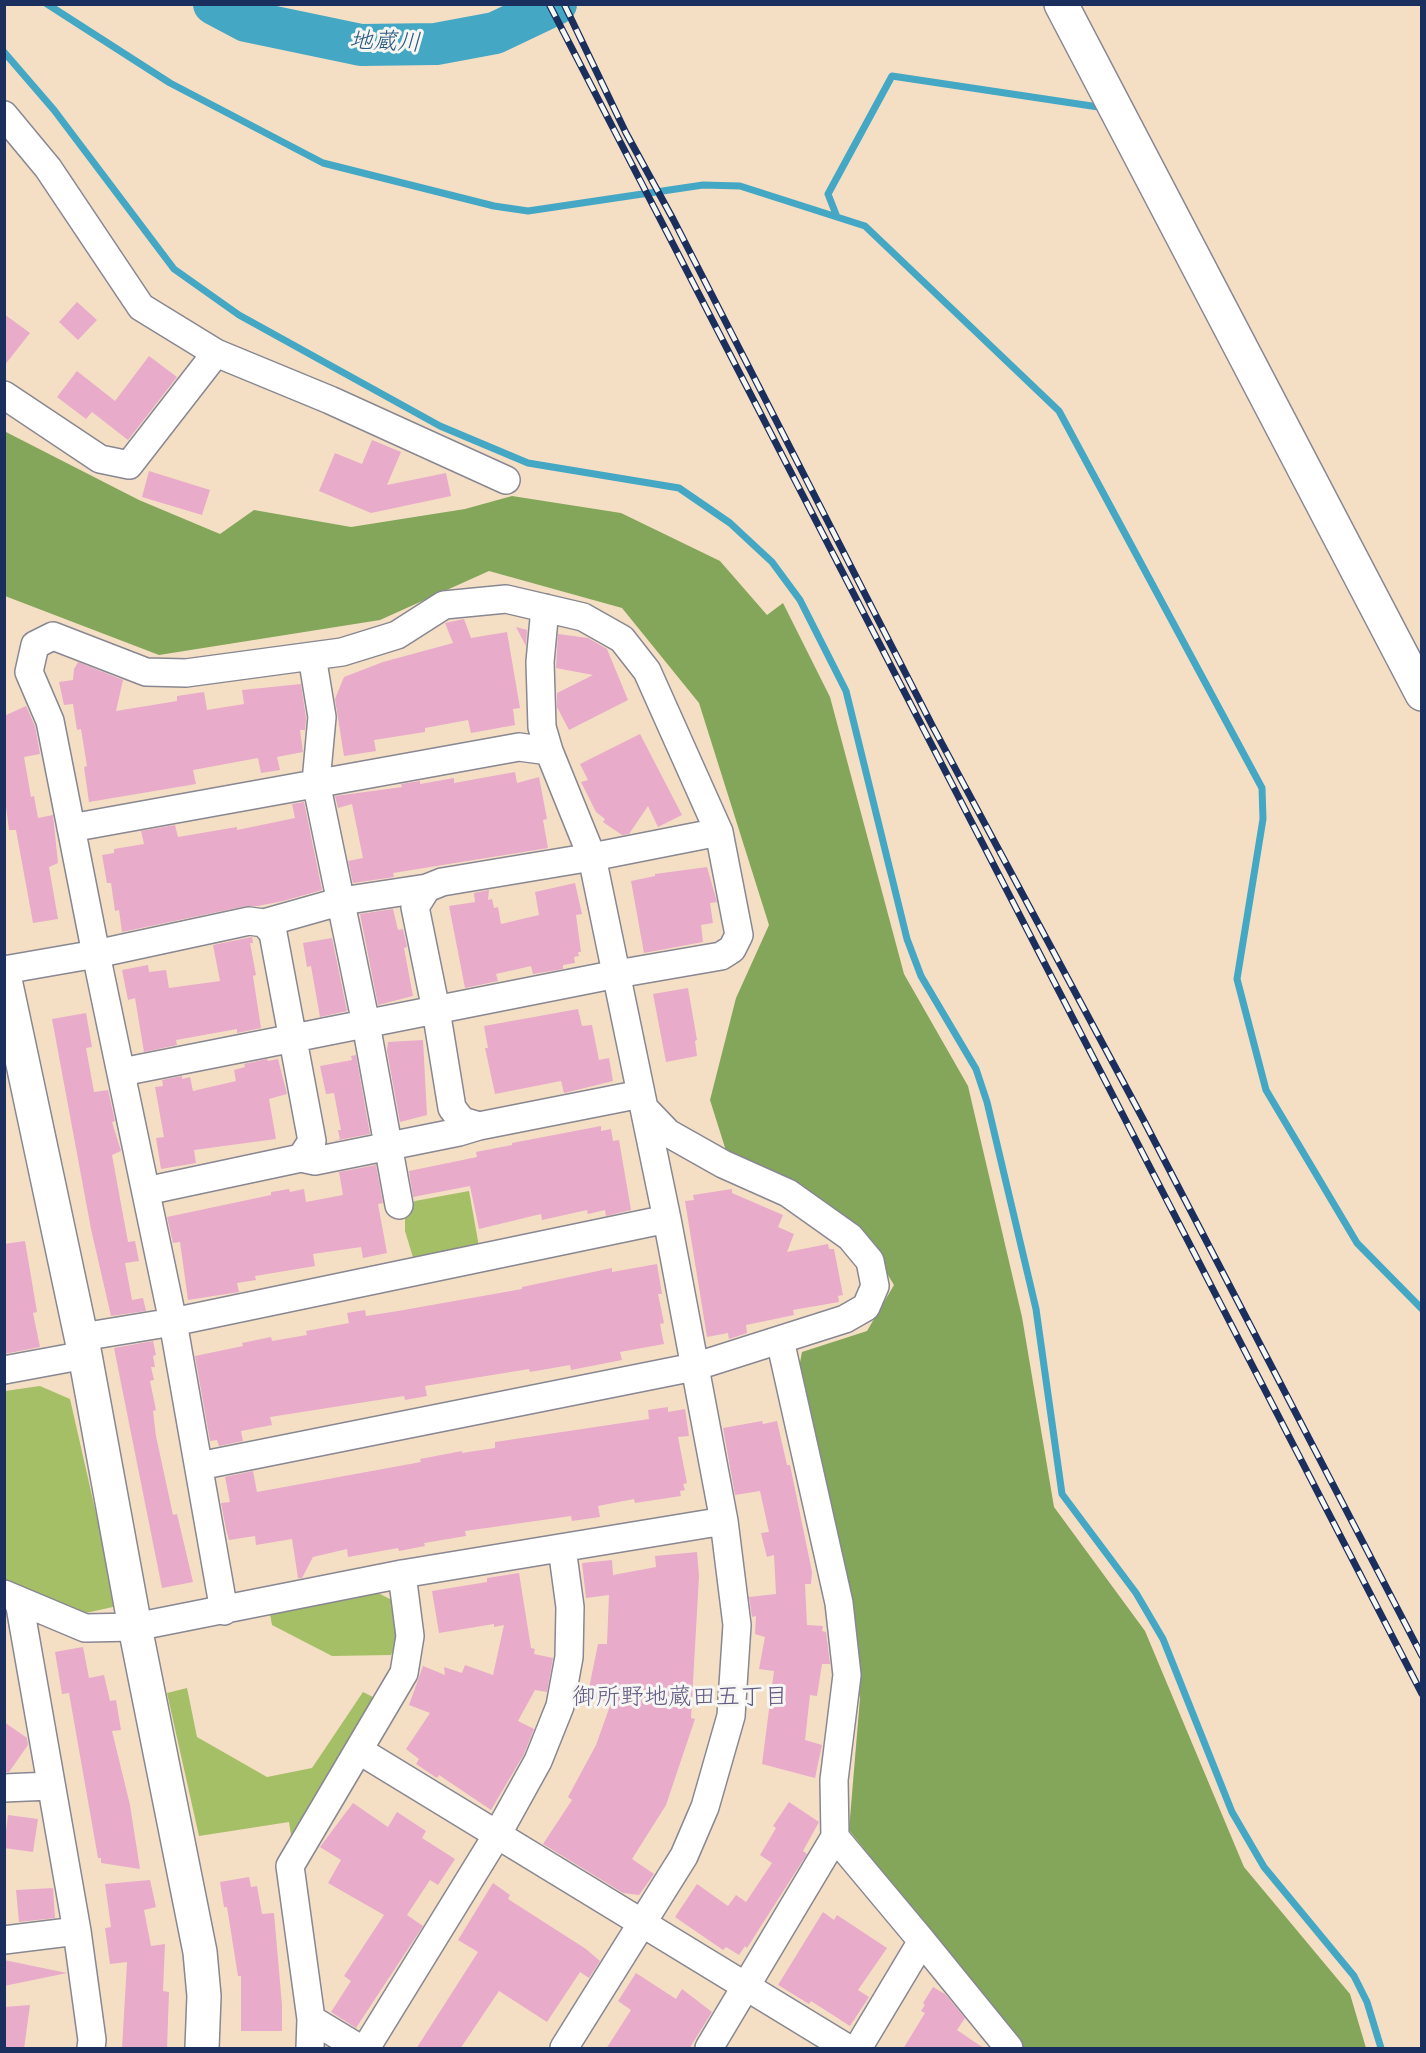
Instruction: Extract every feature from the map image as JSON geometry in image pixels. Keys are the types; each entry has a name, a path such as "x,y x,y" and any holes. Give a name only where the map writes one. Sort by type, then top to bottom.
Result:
{"street":[{"path":"1061,4 1422,694"},
{"path":"4,115 48,168 141,307 216,353 330,400 506,480"},
{"path":"4,395 100,459 129,465 216,353"},
{"path":"122,1072 617,974 721,956 732,949 739,935 719,832 647,671 622,639 583,617 506,599 444,605 397,635 342,652 186,673 146,672 53,636 34,645 29,672 50,721 173,1322 224,1611"},
{"path":"545,608 540,662 542,727 549,751 592,857 667,1219 724,1521 737,1625 731,1716 705,1807 684,1856 564,2049"},
{"path":"312,656 322,717 316,782 342,901 399,1205"},
{"path":"71,828 507,748 519,747 549,751"},
{"path":"4,970 96,954 249,921 264,923 342,901 427,888 442,882 592,857 719,832"},
{"path":"427,888 415,907 436,1010 452,1108 462,1121 479,1126"},
{"path":"264,923 273,933 312,1141 301,1158"},
{"path":"4,975 84,1346 135,1627 200,1952 204,1996 202,2049"},
{"path":"146,1191 301,1158 315,1161 479,1126 642,1101"},
{"path":"199,1466 694,1367 845,1319 866,1307 874,1286 870,1261 850,1238 788,1193 723,1164 668,1133 642,1101"},
{"path":"4,1370 173,1322 667,1219"},
{"path":"709,2049 835,1837 834,1780 847,1675 839,1603 780,1340"},
{"path":"12,1597 86,1628 135,1627 402,1574 724,1521"},
{"path":"366,2049 497,1834 538,1761 560,1706 569,1657 570,1607 562,1548"},
{"path":"310,2049 311,2019 291,1866 404,1673 410,1636 402,1574"},
{"path":"12,1597 77,1931 92,2040 91,2049"},
{"path":"360,1751 848,2049"},
{"path":"4,1788 50,1786"},
{"path":"835,1837 1009,2049"},
{"path":"4,1940 77,1931"},
{"path":"858,2049 922,1941"},
{"path":"311,2019 358,2049"}],"green space":[{"path":"4,431 139,500 220,534 254,510 351,527 465,509 512,496 621,513 720,561 767,615 783,603 830,697 904,974 968,1086 1022,1317 1054,1507 1145,1631 1244,1867 1350,1994 1366,2048 1023,2048 849,1830 860,1698 794,1394 802,1352 867,1331 894,1285 860,1229 727,1154 710,1100 736,998 769,925 699,703 622,608 489,571 380,620 159,655 5,596"},
{"path":"469,1191 480,1252 415,1264 405,1231 405,1209 415,1201"},
{"path":"40,1386 70,1399 117,1606 77,1615 5,1581 5,1391"},
{"path":"378,1593 394,1601 397,1642 391,1655 332,1656 272,1625 270,1614"},
{"path":"187,1688 197,1737 267,1777 312,1768 363,1692 379,1700 293,1848 289,1822 199,1836 167,1693"}],"building":[{"path":"77,302 97,320 78,340 59,322"},
{"path":"4,314 30,333 4,366"},
{"path":"149,356 177,377 128,440 92,412 86,419 57,397 77,371 115,401"},
{"path":"372,440 401,452 387,485 446,473 451,496 371,513 319,491 335,453 362,464"},
{"path":"149,471 210,490 202,515 142,497"},
{"path":"464,619 471,638 507,632 520,708 513,709 515,725 471,733 468,720 425,728 425,732 374,740 376,751 344,756 335,699 344,677 383,662 453,643 445,623"},
{"path":"516,627 527,630 526,646"},
{"path":"558,634 588,638 607,649 628,700 569,730 557,707 557,693 593,675 556,668"},
{"path":"78,662 123,680 116,711 177,701 177,696 204,692 207,710 244,704 242,690 301,684 306,718 305,730 300,730 303,752 277,757 280,770 261,773 258,758 193,770 196,784 89,802 84,767 87,766 81,729 77,730 73,704 64,705 59,682 73,680 74,669"},
{"path":"26,706 35,726 40,754 24,757 31,797 34,796 38,818 53,815 58,863 49,867 58,919 33,923 16,830 9,830 4,791 4,716"},
{"path":"640,734 682,815 658,827 648,806 629,834 622,835 603,822 605,819 596,812 581,782 588,780 580,764"},
{"path":"515,772 517,783 539,777 547,819 543,820 548,848 393,873 394,877 353,883 348,861 363,858 352,804 338,808 335,796 402,787 401,784 420,781 420,784 454,778 454,783"},
{"path":"304,802 322,890 283,901 246,906 122,932 119,910 115,911 111,883 107,883 102,855 114,853 114,849 144,844 141,831 175,825 178,837 237,827 237,830 295,818 292,804"},
{"path":"707,867 717,902 710,903 713,923 701,925 703,942 644,953 631,881 655,876 655,874"},
{"path":"575,883 582,914 576,915 581,952 578,952 579,956 574,957 575,963 563,965 563,969 533,974 531,966 496,974 498,981 465,988 449,906 475,902 474,893 489,890 488,900 492,899 494,908 498,907 501,924 539,915 535,892"},
{"path":"393,909 398,930 403,929 407,947 404,948 413,996 378,1005 360,914"},
{"path":"252,937 253,943 250,943 256,975 253,976 261,1028 237,1033 237,1029 176,1040 177,1045 144,1052 135,998 128,1000 122,970 148,965 149,972 166,970 169,988 220,981 213,945"},
{"path":"332,938 347,1011 320,1017 311,966 307,967 303,943"},
{"path":"688,988 697,1040 695,1041 697,1056 666,1062 653,994"},
{"path":"578,1009 582,1026 592,1025 599,1060 609,1058 613,1081 564,1093 561,1081 495,1094 485,1048 488,1048 484,1026"},
{"path":"86,1013 92,1047 86,1048 94,1092 108,1090 115,1121 112,1122 121,1151 112,1155 128,1242 135,1241 139,1261 125,1263 132,1300 143,1298 146,1311 111,1316 91,1229 52,1019"},
{"path":"423,1040 427,1115 400,1122 387,1051 388,1042"},
{"path":"356,1055 370,1134 333,1141 340,1139 338,1130 341,1130 334,1093 326,1094 320,1066 352,1060 351,1056"},
{"path":"267,1059 268,1061 278,1059 287,1094 269,1099 276,1139 194,1150 196,1163 161,1169 156,1138 164,1137 155,1087 163,1086 162,1080 182,1076 182,1079 190,1077 193,1091 236,1081 234,1070 245,1067 244,1064"},
{"path":"601,1126 601,1131 611,1129 613,1141 619,1140 631,1210 606,1216 605,1210 588,1214 587,1210 542,1220 541,1214 479,1229 470,1186 413,1197 409,1171 477,1157 476,1152 512,1145 512,1143"},
{"path":"376,1165 383,1203 378,1204 387,1253 363,1258 361,1247 313,1254 315,1266 255,1276 256,1280 237,1283 239,1292 188,1300 180,1242 173,1243 167,1217 271,1195 271,1192 289,1189 290,1192 304,1189 306,1202 343,1195 339,1172"},
{"path":"732,1189 732,1193 783,1215 778,1227 794,1234 787,1252 828,1244 829,1249 834,1249 843,1295 838,1296 839,1302 793,1310 794,1315 746,1325 747,1333 729,1339 728,1333 707,1337 685,1201 694,1200 693,1195"},
{"path":"25,1241 37,1312 33,1313 40,1347 4,1354 4,1244"},
{"path":"657,1264 662,1294 658,1294 664,1323 660,1324 664,1344 620,1352 622,1360 571,1370 570,1365 530,1372 529,1369 425,1386 427,1396 405,1400 404,1396 270,1417 272,1425 241,1431 243,1441 219,1446 217,1440 210,1441 195,1356 243,1346 242,1343 271,1337 272,1341 307,1335 306,1331 349,1323 347,1313 365,1310 366,1316 398,1311 522,1289 522,1287 612,1268 612,1272"},
{"path":"153,1341 156,1355 153,1356 155,1367 151,1367 154,1380 150,1381 156,1410 153,1411 156,1436 173,1515 177,1514 193,1582 162,1588 114,1348"},
{"path":"668,1407 668,1412 685,1409 689,1436 678,1437 687,1483 683,1484 685,1490 680,1491 681,1496 635,1503 634,1499 598,1506 600,1517 572,1521 571,1516 465,1531 466,1536 424,1543 425,1546 399,1551 398,1548 348,1557 347,1549 313,1557 302,1578 298,1578 292,1539 256,1545 255,1536 229,1540 221,1503 230,1502 225,1477 253,1471 257,1492 421,1462 420,1459 462,1451 462,1453 495,1448 495,1442 649,1419 648,1410"},
{"path":"762,1421 763,1424 777,1421 787,1465 790,1465 812,1572 811,1584 805,1584 807,1625 823,1626 822,1631 826,1632 830,1664 822,1664 817,1696 810,1695 805,1740 822,1745 815,1778 762,1764 774,1671 759,1669 765,1637 755,1634 756,1616 752,1617 749,1597 776,1594 774,1555 767,1557 761,1533 769,1532 760,1491 735,1495 723,1428"},
{"path":"697,1552 699,1576 691,1718 695,1719 666,1805 632,1859 654,1874 639,1895 623,1893 543,1844 572,1800 568,1797 596,1745 611,1703 587,1698 598,1644 607,1644 609,1595 586,1598 582,1563 612,1560 613,1575 656,1567 655,1556"},
{"path":"519,1573 531,1648 535,1649 534,1654 553,1658 547,1692 535,1690 518,1721 534,1729 524,1754 491,1810 439,1775 437,1778 416,1764 419,1759 406,1749 430,1713 409,1705 423,1666 445,1675 444,1667 462,1673 465,1665 493,1675 504,1625 494,1627 494,1624 439,1633 432,1591 487,1582 487,1578"},
{"path":"83,1647 89,1678 104,1675 110,1701 116,1700 121,1730 112,1731 130,1805 140,1869 101,1863 101,1858 98,1858 69,1693 62,1694 55,1652"},
{"path":"4,1722 27,1738 28,1745 9,1772 4,1772"},
{"path":"789,1802 819,1822 803,1851 807,1854 747,1948 745,1946 739,1955 726,1947 723,1950 675,1917 697,1884 728,1906 736,1895 746,1902 772,1863 760,1855 776,1828 773,1826"},
{"path":"353,1803 388,1827 397,1812 426,1831 422,1838 455,1859 438,1885 430,1880 407,1915 423,1926 356,2028 331,2012 351,1981 344,1976 384,1915 328,1883 341,1860 320,1847"},
{"path":"8,1815 38,1819 33,1852 4,1848"},
{"path":"249,1877 251,1887 257,1886 262,1914 274,1913 282,2031 241,2031 241,1976 238,1976 227,1907 224,1907 220,1882"},
{"path":"150,1880 156,1907 144,1910 151,1946 165,1944 163,1991 169,1992 167,2049 122,2049 127,1962 110,1964 105,1928 111,1927 105,1884"},
{"path":"493,1883 510,1895 508,1899 586,1949 600,1961 589,1978 580,1972 547,2022 499,1991 460,2049 416,2049 478,1952 458,1940"},
{"path":"53,1888 55,1918 19,1922 16,1890"},
{"path":"823,1912 834,1920 837,1915 887,1948 858,1990 869,1997 850,2026 811,2001 809,2004 778,1985"},
{"path":"4,1960 67,1973 4,1986"},
{"path":"636,1973 676,1999 682,1989 712,2012 689,2049 606,2049 631,2010 618,2001"},
{"path":"933,1987 945,1994 965,2018 957,2030 985,2049 903,2049 925,2013 921,2011 925,2005 923,2003"},
{"path":"30,2005 24,2049 4,2049 4,2007"}],"waterway":[{"path":"47,4 170,83 323,163 494,206 528,211 703,185 740,186 865,226 1059,411 1262,788 1263,819 1237,979 1266,1090 1357,1243 1422,1309"},
{"name":"地蔵川","path":"214,4 246,21 361,45 436,44 495,33 556,4"},
{"path":"4,52 54,110 174,269 239,315 440,426 528,463 679,488 730,523 772,562 800,600 846,691 907,939 921,976 976,1069 987,1102 1036,1309 1062,1494 1136,1593 1163,1639 1232,1812 1264,1867 1354,1976 1367,2002 1381,2048"},
{"path":"837,217 828,194 892,76 1105,108"}],"railway":[{"path":"549,4 1422,1694"},
{"path":"564,4 626,133 673,219 933,727 1143,1119 1422,1656"}],"district":[{"name":"御所野地蔵田五丁目","path":"680,1697"}]}
